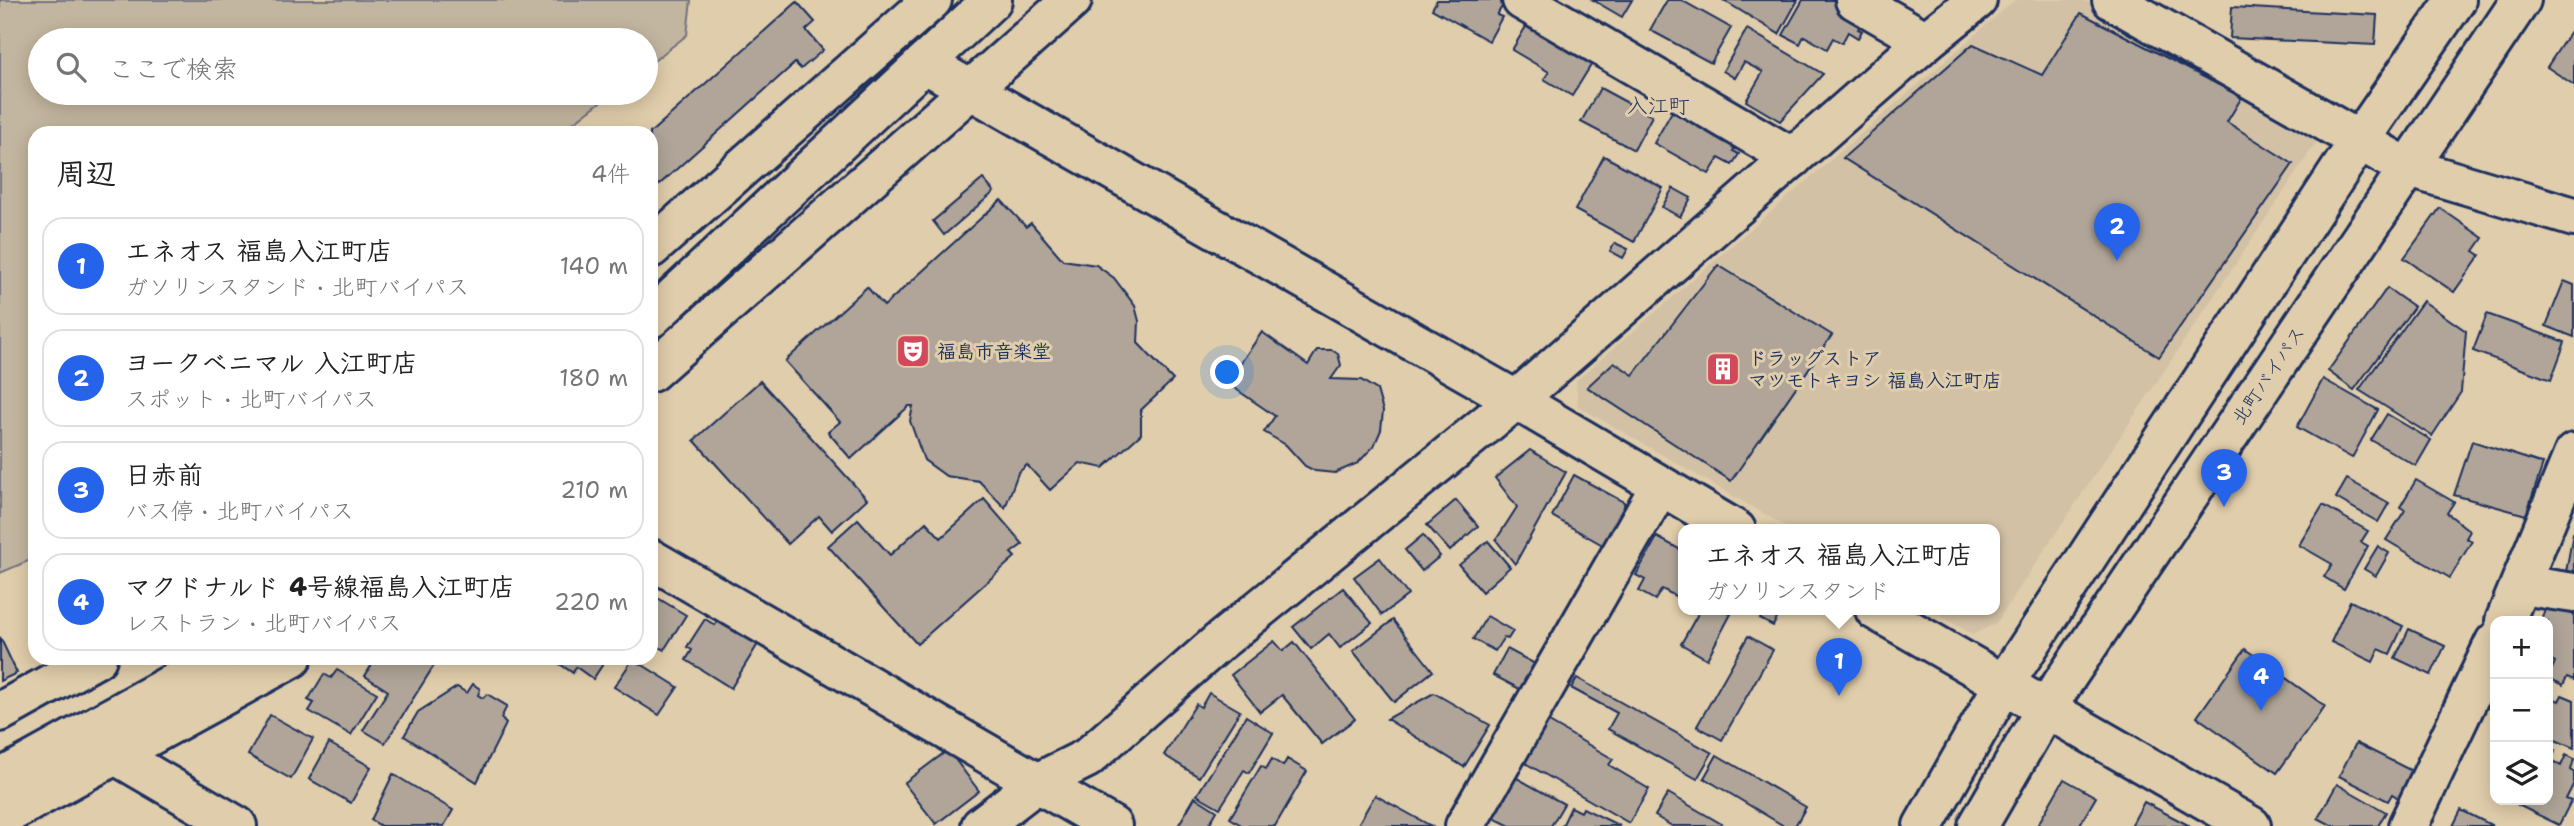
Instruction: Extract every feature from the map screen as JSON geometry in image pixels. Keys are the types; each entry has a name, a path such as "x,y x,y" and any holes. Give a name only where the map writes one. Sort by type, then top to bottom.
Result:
{"main road":[{"path":"658,242 932,0"},
{"path":"658,311 992,0"},
{"path":"658,366 1072,0"},
{"path":"1854,0 1926,41"},
{"path":"981,826 1037,782 1087,758 1219,642 1516,400 1926,41 1978,0"},
{"path":"2112,0 2406,167 2574,217"},
{"path":"1923,826 2004,684 2359,141 2456,0"},
{"name":"北町バイパス","path":"1978,826 2046,708 2406,167 2521,0"},
{"path":"1530,2 1793,158"},
{"path":"924,63 1516,400 1726,524"},
{"path":"2507,616 2573,458"},
{"path":"1465,826 1660,486"},
{"path":"658,563 1112,826"},
{"path":"2521,585 2574,593"},
{"path":"1884,615 2251,826"},
{"path":"2408,826 2490,653"},
{"path":"0,712 84,665"},
{"path":"0,779 206,665"},
{"path":"0,818 279,665"},
{"path":"114,754 237,826"}],"shaded area":[{"path":"0,0 691,0 687,35 658,58 658,28 28,28 28,105 596,105 569,126 28,126 28,561 0,573"},
{"path":"2015,0 2084,0 2320,137 1996,623 1973,635 1939,615 2000,615 2000,524 1782,524 1578,406 1576,381"}],"building":[{"path":"1437,0 1499,0 1504,3 1497,15 1502,17 1489,41 1432,9"},
{"path":"1593,0 1632,0 1622,17"},
{"path":"1667,0 1681,0 1731,28 1711,63 1650,30"},
{"path":"1723,0 1798,0 1779,34"},
{"path":"1803,0 1832,0 1864,18 1858,29 1862,31 1858,38 1848,32 1842,43 1833,38 1827,49 1804,36 1800,44 1783,35"},
{"path":"797,2 815,22 806,30 823,50 801,69 795,63 658,186 658,126"},
{"path":"2232,7 2377,15 2375,45 2230,38"},
{"path":"2081,13 2242,97 2227,122 2293,164 2159,357 1843,158 1973,44 2042,75"},
{"path":"1531,18 1596,57 1572,96 1544,79 1549,72 1512,50"},
{"path":"2574,26 2574,85 2547,67"},
{"path":"1747,29 1823,74 1780,121 1746,101 1763,72 1744,62 1735,78 1723,71"},
{"path":"1600,88 1652,116 1634,150 1581,122"},
{"path":"1678,101 1741,137 1733,151 1739,154 1732,165 1719,158 1709,174 1654,143"},
{"path":"1604,156 1663,188 1634,242 1575,210"},
{"path":"983,179 994,192 944,235 933,221"},
{"path":"1673,188 1691,198 1680,217 1662,207"},
{"path":"1001,200 1026,227 1031,223 1063,260 1096,265 1114,278 1135,306 1139,321 1138,343 1173,380 1141,410 1141,434 1103,468 1080,463 1050,490 1027,465 1018,473 1005,508 979,481 946,476 924,460 910,421 913,406 909,406 851,459 828,432 840,422 785,361 867,287 884,306"},
{"path":"2440,208 2483,238 2474,251 2480,255 2454,292 2404,258"},
{"path":"1615,243 1628,249 1623,258 1610,251"},
{"name":"ドラッグストア マツモトキヨシ 福島入江町店","path":"1718,265 1832,335 1731,481 1587,387 1614,362 1633,375"},
{"path":"2564,281 2574,285 2574,337 2546,326"},
{"path":"2387,288 2414,307 2354,390 2328,371"},
{"path":"2423,301 2466,331 2461,392 2432,436 2359,390"},
{"path":"2487,314 2565,342 2551,380 2473,351"},
{"path":"1262,332 1308,365 1317,350 1332,350 1338,354 1341,365 1331,379 1361,380 1377,390 1383,411 1381,430 1374,446 1358,463 1335,473 1315,471 1305,466 1286,445 1264,432 1275,416 1227,383"},
{"path":"2323,379 2378,410 2352,458 2297,427"},
{"path":"760,381 867,499 832,531 819,516 788,544 694,440"},
{"path":"2387,414 2431,440 2416,466 2371,440"},
{"path":"2472,441 2543,464 2526,515 2454,495"},
{"path":"1530,450 1566,472 1515,564 1496,540 1517,507 1495,478"},
{"path":"1574,475 1624,502 1625,513 1606,547 1552,516"},
{"path":"2347,479 2389,503 2378,522 2336,498"},
{"path":"2416,480 2454,502 2447,513 2470,531 2466,538 2472,541 2450,578 2386,540 2405,510 2400,507"},
{"path":"984,499 1023,544 1011,553 1015,557 917,644 828,546 858,519 890,555 926,522 941,538"},
{"path":"1456,500 1478,526 1450,551 1427,525"},
{"path":"2323,505 2368,531 2361,542 2368,546 2344,589 2324,577 2332,564 2299,545"},
{"path":"2574,533 2574,573 2566,572"},
{"path":"1423,535 1440,556 1422,571 1405,550"},
{"path":"1657,537 1678,548 1678,597 1662,589 1655,600 1639,591 1645,580 1636,575"},
{"path":"1488,541 1510,567 1482,592 1459,565"},
{"path":"2378,546 2389,553 2376,576 2364,569"},
{"path":"1380,558 1408,595 1382,615 1354,577"},
{"path":"1343,588 1372,623 1340,648 1329,634 1311,649 1293,627"},
{"path":"658,598 686,615 664,650 658,646"},
{"path":"2350,601 2403,626 2390,654 2379,649 2373,662 2331,642"},
{"path":"2548,603 2574,615 2574,680 2567,677 2563,685 2553,680 2553,616 2542,616"},
{"path":"1697,615 1730,615 1707,659 1681,644"},
{"path":"1762,615 1779,615 1773,626 1760,619"},
{"path":"1487,616 1513,631 1508,639 1504,637 1495,651 1473,639"},
{"path":"705,619 715,625 718,619 758,644 731,688 686,660 692,650 687,647"},
{"path":"1393,620 1433,671 1394,702 1353,651"},
{"path":"2409,629 2445,646 2431,675 2395,658"},
{"path":"1748,636 1773,650 1722,740 1697,726"},
{"path":"0,637 17,673 0,681"},
{"path":"1274,641 1283,651 1294,642 1355,719 1322,744 1282,695 1260,712 1231,675"},
{"path":"1507,649 1541,667 1527,693 1493,675"},
{"path":"2245,649 2325,706 2277,773 2197,717"},
{"path":"372,665 434,665 385,743 363,730 388,691 365,676"},
{"path":"561,665 602,665 593,679 576,667 573,673"},
{"path":"629,665 643,665 678,687 659,715 614,687"},
{"path":"337,670 377,693 351,735 309,711 314,703 308,700 324,674 331,678"},
{"path":"1577,678 1712,753 1697,779 1608,729 1617,713 1571,688"},
{"path":"473,684 480,689 478,695 483,698 487,694 507,706 501,718 506,724 477,782 404,736 418,712 457,687 467,693"},
{"path":"1209,693 1240,711 1199,777 1164,755 1196,704 1201,707"},
{"path":"1434,693 1490,725 1464,767 1387,719"},
{"path":"2562,695 2574,700 2574,748 2553,739 2553,698 2559,701"},
{"path":"270,715 313,739 291,779 248,755"},
{"path":"1246,716 1273,733 1249,773 1244,770 1220,808 1197,795"},
{"path":"1544,719 1613,759 1609,765 1649,789 1629,823 1520,760"},
{"path":"329,743 371,767 351,803 309,779"},
{"path":"2356,743 2414,772 2400,799 2392,794 2388,801 2339,776"},
{"path":"948,750 979,791 936,824 904,783"},
{"path":"1717,755 1806,807 1795,826 1784,826 1704,778"},
{"path":"2566,755 2574,759 2571,770 2574,772 2574,783 2566,799 2571,801 2559,825 2518,805 2553,805 2553,762 2561,766"},
{"path":"1272,759 1283,766 1287,759 1307,771 1275,826 1243,826 1230,818 1261,766 1266,769"},
{"path":"393,774 453,810 444,826 381,826 371,820"},
{"path":"1515,777 1564,804 1551,826 1510,826 1492,817"},
{"path":"2064,779 2096,797 2079,826 2037,826"},
{"path":"2337,784 2386,812 2378,826 2333,826 2318,818"},
{"path":"1668,793 1725,826 1672,826 1655,816"},
{"path":"1375,795 1431,826 1357,826"},
{"path":"1195,797 1217,811 1208,826 1178,826"},
{"path":"2144,802 2190,826 2131,826"},
{"path":"1571,807 1581,812 1583,808 1620,826 1562,826"},
{"path":"2461,810 2493,826 2453,826"}],"place":[{"name":"ヨークベニマル 入江町店","path":"2117,261"},
{"name":"福島市音楽堂","path":"913,351"},
{"name":"ドラッグストア マツモトキヨシ 福島入江町店","path":"1723,369"},
{"name":"日赤前","path":"2224,507"},
{"name":"エネオス 福島入江町店","path":"1839,696"},
{"name":"マクドナルド 4号線福島入江町店","path":"2261,711"}],"district":[{"name":"入江町","path":"1658,106"}]}
